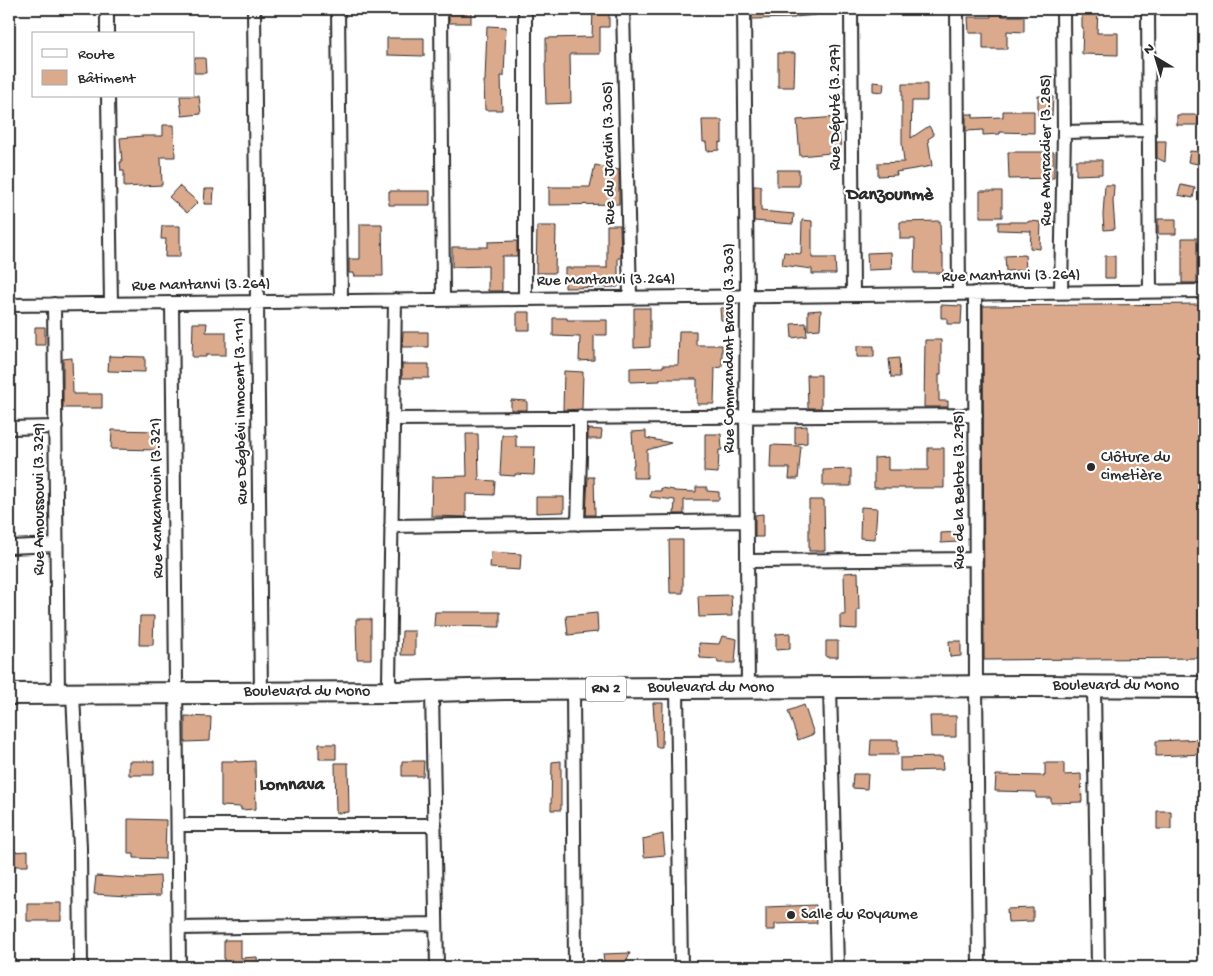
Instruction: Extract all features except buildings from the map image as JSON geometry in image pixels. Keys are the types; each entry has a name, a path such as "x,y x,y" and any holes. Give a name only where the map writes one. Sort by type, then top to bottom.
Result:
{"main road":[{"name":"Boulevard du Mono","path":"9,694 63,690 1204,679"},
{"name":"Boulevard du Mono","path":"393,688 432,692 504,689 677,688 748,684 830,687 976,682 1094,687 1204,687"},
{"name":"Boulevard du Mono","path":"9,685 63,690"}],"street":[{"path":"107,9 107,32"},
{"name":"Rue Dégbévi Innocent (3.111)","path":"254,9 261,688"},
{"path":"338,9 341,301"},
{"path":"441,9 443,300"},
{"path":"525,9 525,299"},
{"name":"Rue du Jardin (3.305)","path":"623,9 630,297"},
{"name":"Rue Commandant Bravo (3.303)","path":"744,9 748,684"},
{"name":"Rue Député (3.297)","path":"852,9 853,295"},
{"path":"957,9 959,294"},
{"name":"Rue Anarcadier (3.285)","path":"1061,292 1064,132 1063,9"},
{"path":"1148,9 1150,291"},
{"path":"108,98 111,304"},
{"path":"1064,132 1149,130"},
{"name":"Rue Mantanvi (3.264)","path":"9,305 1204,291"},
{"name":"Rue de la Belote (3.295)","path":"975,293 976,682 980,967"},
{"path":"393,688 391,526 395,300"},
{"name":"Rue Kankanhouin (3.321)","path":"172,303 179,967"},
{"name":"Rue Amoussouvi (3.329)","path":"54,304 56,545 63,690 80,848 80,967"},
{"path":"393,419 976,415"},
{"path":"578,524 580,417"},
{"path":"9,428 56,427"},
{"path":"391,526 746,521"},
{"path":"9,547 56,545"},
{"path":"747,561 976,559"},
{"path":"830,687 837,967"},
{"path":"1094,687 1098,967"},
{"path":"677,688 681,967"},
{"path":"573,689 575,967"},
{"path":"432,692 437,967"},
{"path":"178,825 435,825"},
{"path":"179,928 436,924"}],"place":[{"name":"Clôture du cimetière","path":"1091,467"},
{"name":"Salle du Royaume","path":"791,915"}],"district":[{"name":"Danzounmè","path":"890,195"},
{"name":"Lomnava","path":"292,785"}]}
